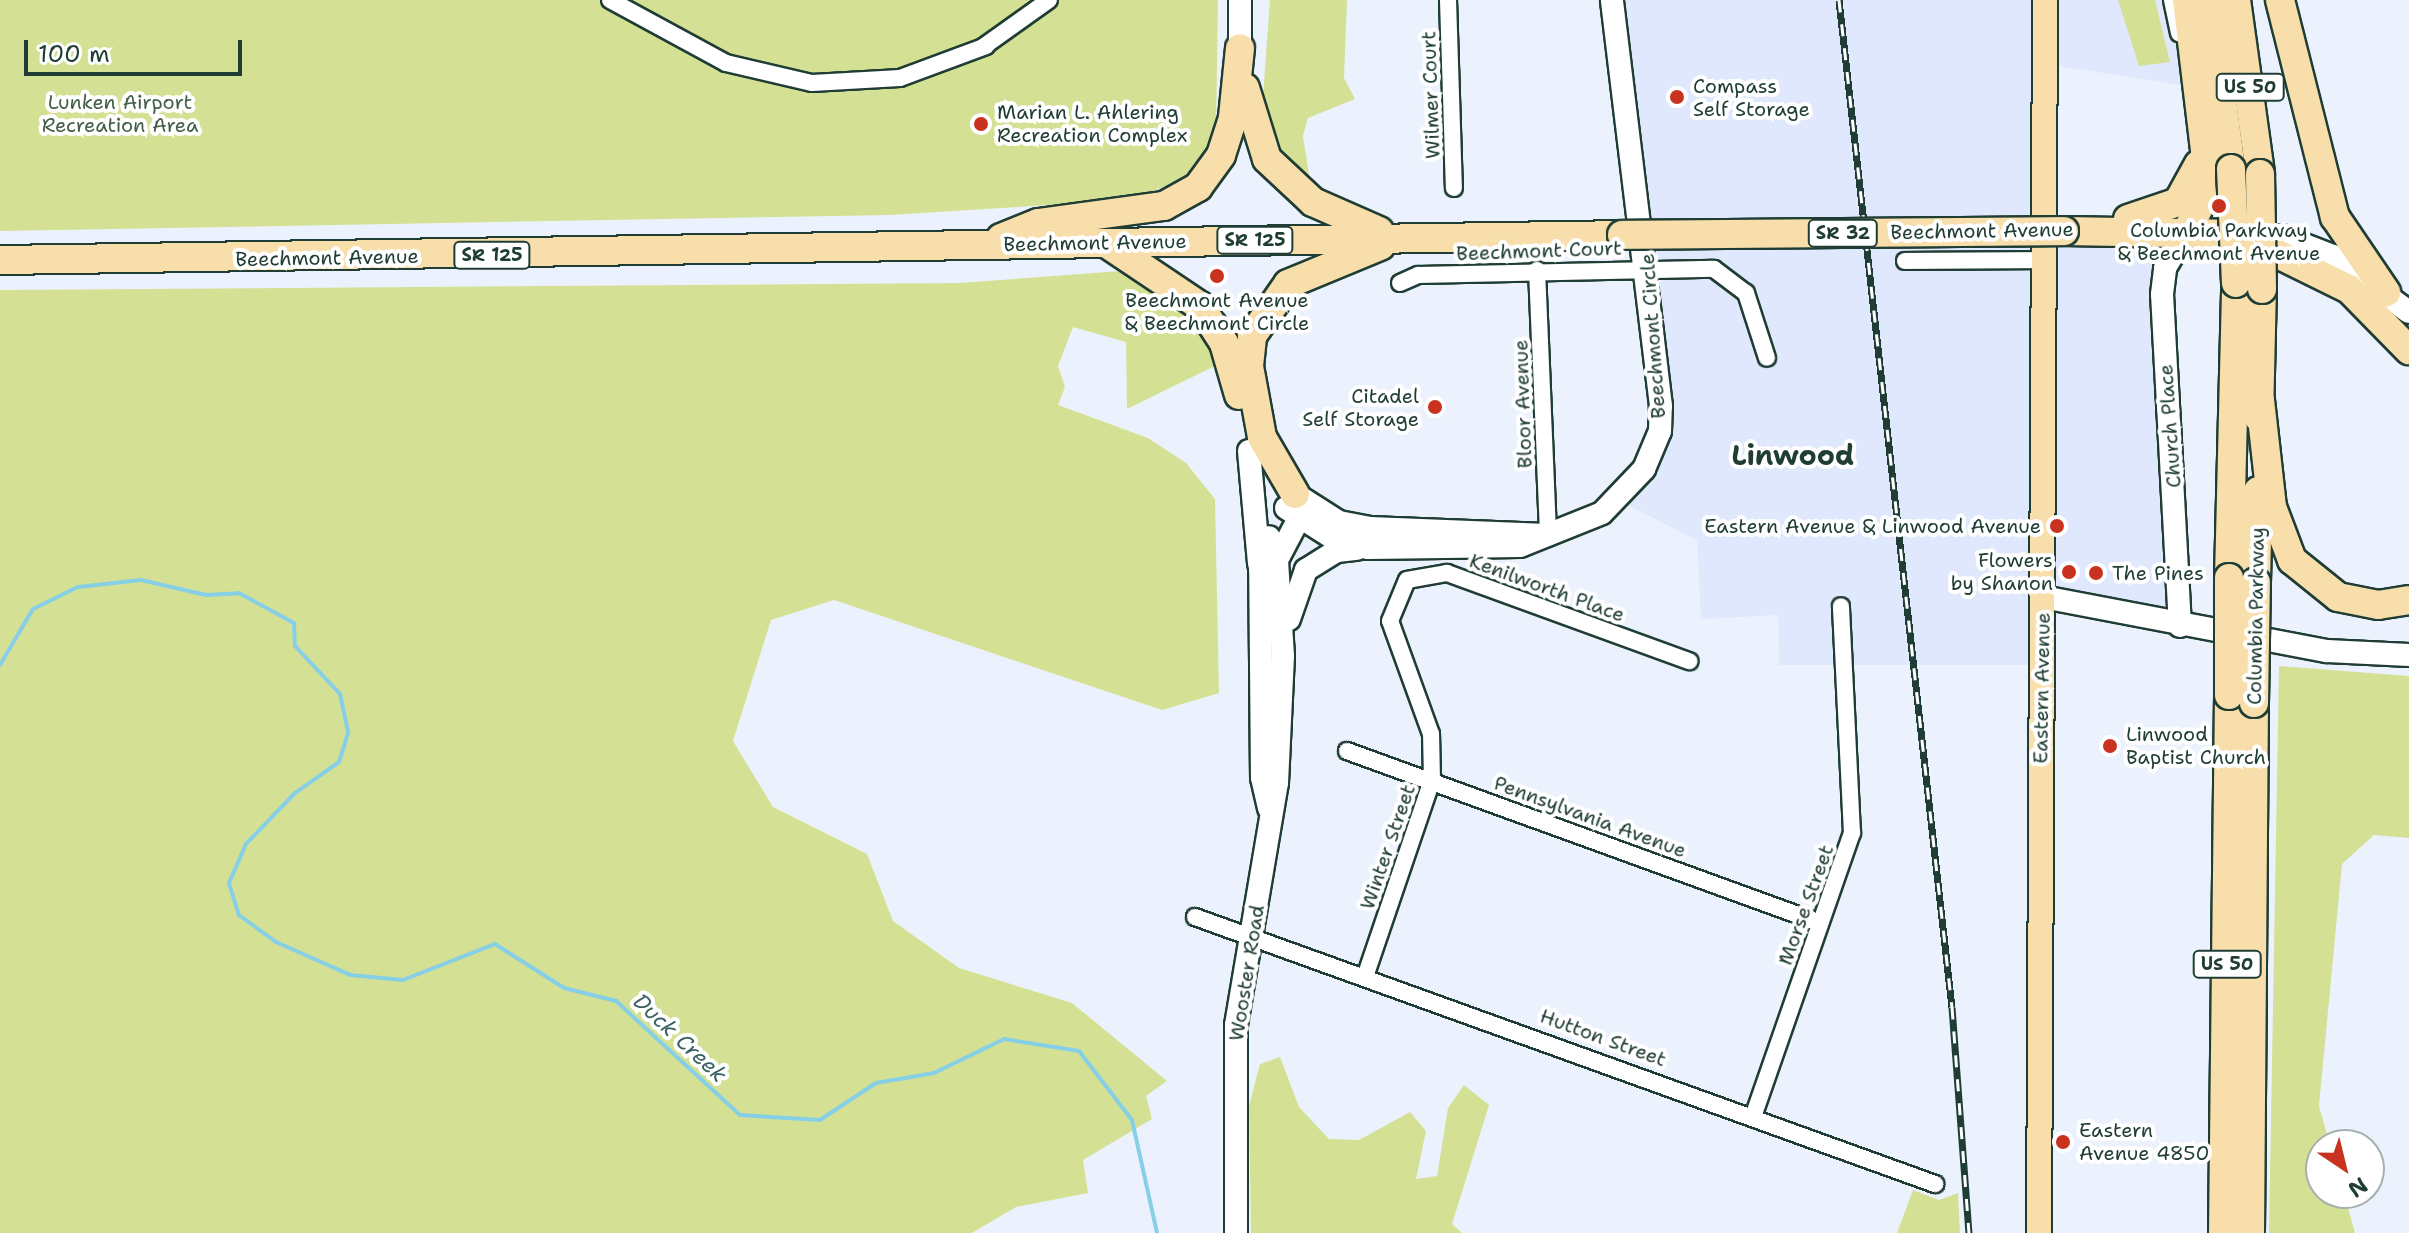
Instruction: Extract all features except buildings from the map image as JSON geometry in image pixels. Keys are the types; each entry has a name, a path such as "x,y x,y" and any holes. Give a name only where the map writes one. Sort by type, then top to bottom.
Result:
{"highway":[{"path":"2187,0 2193,87 2206,183 2187,231"},
{"name":"Columbia Parkway","path":"2209,0 2249,286 2260,400 2243,580"},
{"name":"Columbia Parkway","path":"2236,0 2260,174 2249,286 2243,580 2250,1233"},
{"path":"2280,0 2335,217 2386,292"},
{"path":"1240,48 1249,114 1267,159 1313,202 1349,222 1404,238"},
{"path":"984,245 1038,223 1164,206 1198,187 1221,155 1233,117 1240,48"},
{"path":"2074,230 2178,202 2198,170 2202,143"},
{"name":"Beechmont Avenue","path":"0,260 1622,235 2187,231 2237,234 2349,289 2409,350"},
{"path":"1296,506 1262,437 1249,366 1252,336 1288,284 1404,238"},
{"path":"1106,243 1176,283 1216,328 1236,379 1249,451 1296,506"},
{"path":"2260,400 2272,507 2292,560 2338,597 2378,605 2409,600"},
{"name":"Columbia Parkway","path":"2223,1233 2242,699"}],"main road":[{"name":"Eastern Avenue","path":"2039,1233 2045,0"}],"street":[{"path":"610,0 726,63 812,83 900,78 985,46 1049,0"},
{"name":"Wilmer Court","path":"1448,0 1454,188"},
{"name":"Beechmont Circle","path":"1296,506 1336,540 1368,548 1520,546 1548,536 1618,500 1653,451 1661,406 1649,267 1612,0"},
{"path":"2172,0 2193,87"},
{"path":"1240,48 1243,6"},
{"name":"Church Place","path":"2180,626 2162,294 2165,268 2187,231"},
{"name":"Beechmont Avenue","path":"2237,234 2308,246 2386,292 2409,312"},
{"path":"1905,261 2044,260"},
{"name":"Beechmont Court","path":"1400,283 1418,275 1649,267 1714,269 1733,278 1756,314 1767,358"},
{"name":"Bloor Avenue","path":"1537,270 1548,536"},
{"path":"1249,451 1260,569"},
{"path":"1296,506 1339,522 1370,528 1548,536"},
{"name":"Wooster Road","path":"1269,809 1262,778 1260,569 1296,506"},
{"name":"Wooster Road","path":"1235,1225 1236,1025 1254,941 1269,809 1277,783 1283,656 1277,560 1296,506"},
{"path":"1283,656 1298,581 1325,556 1368,548"},
{"name":"Kenilworth Place","path":"1397,640 1390,616 1398,591 1433,571 1689,661"},
{"path":"2043,597 2180,626 2327,651 2409,655"},
{"name":"Morse Street","path":"1754,1114 1852,833 1841,606"},
{"name":"Winter Street","path":"1366,974 1432,780 1431,734 1397,640"},
{"name":"Pennsylvania Avenue","path":"1347,751 1820,923"},
{"path":"1195,917 1254,941"},
{"name":"Hutton Street","path":"1254,941 1366,974 1754,1114 1935,1184"}],"shaded area":[{"path":"1613,0 2172,0 2193,87 2046,64 2045,206 2066,228 2187,231 2165,268 2180,626 2044,597 2044,665 1779,665 1778,615 1701,619 1697,540 1618,500 1660,431"}],"green space":[{"name":"Lunken Airport Recreation Area","path":"0,0 1218,0 1216,127 1206,155 1183,180 1128,200 889,215 0,231"},
{"path":"1270,0 1347,0 1344,78 1355,99 1308,118 1303,136 1310,181 1276,146 1263,97"},
{"path":"2118,0 2155,0 2170,62 2139,66"},
{"path":"1148,269 1229,359 1127,409 1126,342 1073,327 1058,366 1065,387 1058,405 1148,438 1186,463 1215,499 1219,693 1162,710 834,600 771,620 733,741 773,807 867,854 893,921 959,968 1072,1003 1167,1081 1146,1096 1152,1119 1083,1160 1088,1193 1016,1207 972,1233 0,1233 0,290 959,283"},
{"path":"2279,666 2409,676 2409,838 2374,835 2342,864 2319,1106 2325,1129 2305,1129 2305,1209 2348,1209 2355,1233 2269,1233"},
{"path":"1280,1057 1299,1107 1329,1139 1359,1140 1410,1112 1426,1131 1416,1179 1437,1176 1448,1108 1464,1085 1489,1105 1452,1224 1462,1233 1251,1233 1249,1106 1260,1064"},
{"path":"1913,1190 1939,1200 1958,1193 1960,1233 1897,1233"}],"waterway":[{"name":"Duck Creek","path":"0,665 33,609 78,587 141,580 206,595 239,593 294,623 295,646 340,694 348,733 339,762 295,793 246,844 229,883 239,915 276,942 350,975 403,980 495,944 564,988 616,1001 740,1115 820,1120 876,1083 934,1073 1004,1039 1079,1051 1132,1120 1157,1233"}],"railway":[{"path":"1839,0 1952,1007 1969,1233"}],"place":[{"name":"Compass Self Storage","path":"1677,97"},
{"name":"Marian L. Ahlering Recreation Complex","path":"981,124"},
{"name":"Columbia Parkway & Beechmont Avenue","path":"2219,206"},
{"name":"Beechmont Avenue & Beechmont Circle","path":"1217,276"},
{"name":"Citadel Self Storage","path":"1435,407"},
{"name":"Eastern Avenue & Linwood Avenue","path":"2057,526"},
{"name":"Flowers by Shanon","path":"2069,572"},
{"name":"The Pines","path":"2096,573"},
{"name":"Linwood Baptist Church","path":"2110,746"},
{"name":"Eastern Avenue 4850","path":"2063,1142"}],"district":[{"name":"Linwood","path":"1793,455"}]}
